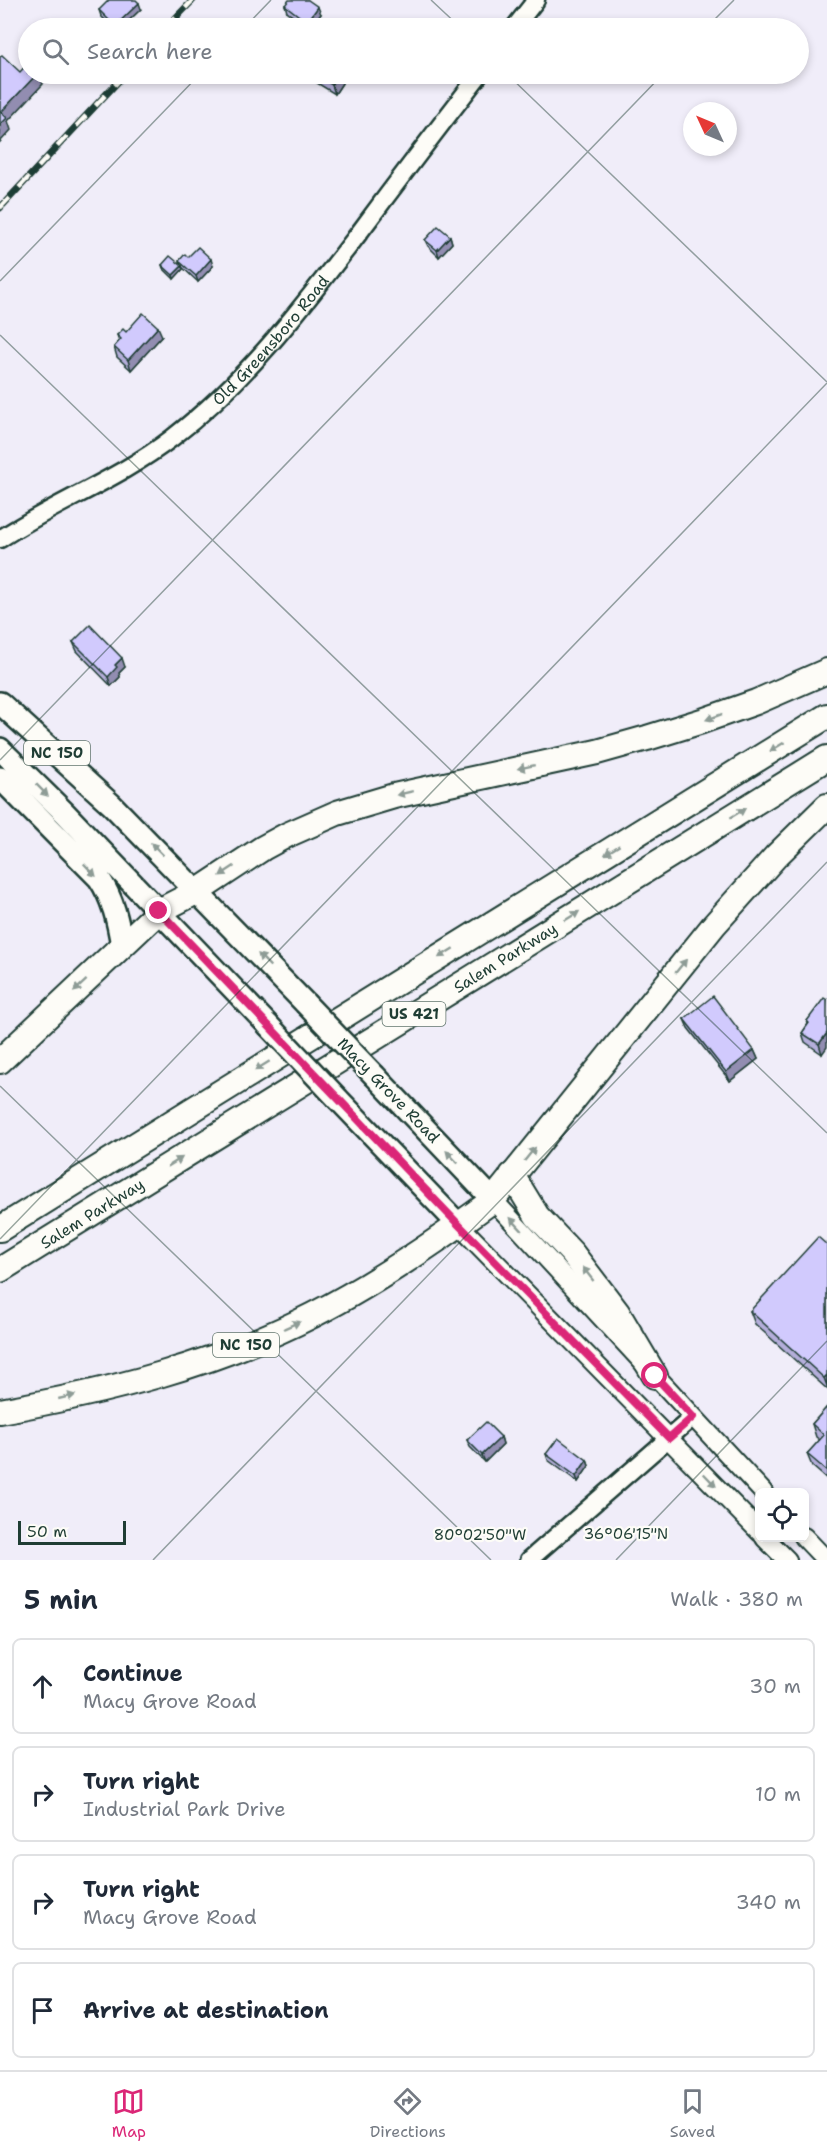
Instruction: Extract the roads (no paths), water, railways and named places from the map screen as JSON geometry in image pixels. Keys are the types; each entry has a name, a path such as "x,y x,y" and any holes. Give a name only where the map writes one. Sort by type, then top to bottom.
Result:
{"highway":[{"path":"0,1061 159,911 198,891 263,848 337,813 393,796 597,752 647,738 745,706 827,671"},
{"name":"US 421","path":"0,1229 827,716"},
{"name":"Salem Parkway","path":"0,1270 827,758"},
{"path":"493,1200 714,925 776,856 827,806"},
{"path":"512,1175 533,1210 572,1254 617,1312 655,1376"},
{"name":"NC 150","path":"0,1411 131,1383 225,1353 311,1316 348,1296 459,1225 493,1200"}],"main road":[{"name":"Macy Grove Road","path":"0,703 112,805 198,891 493,1200 759,1488"},
{"path":"0,749 755,1528"},
{"path":"0,778 99,879 111,898 122,946"},
{"path":"769,1542 787,1560"},
{"path":"809,1542 826,1560"}],"street":[{"path":"522,18 536,0"},
{"name":"Old Greensboro Road","path":"0,539 141,460 172,438 247,371 292,320 472,84"},
{"path":"529,1560 693,1417"}],"railway":[{"path":"176,18 193,0"},
{"path":"0,208 116,84"}]}
